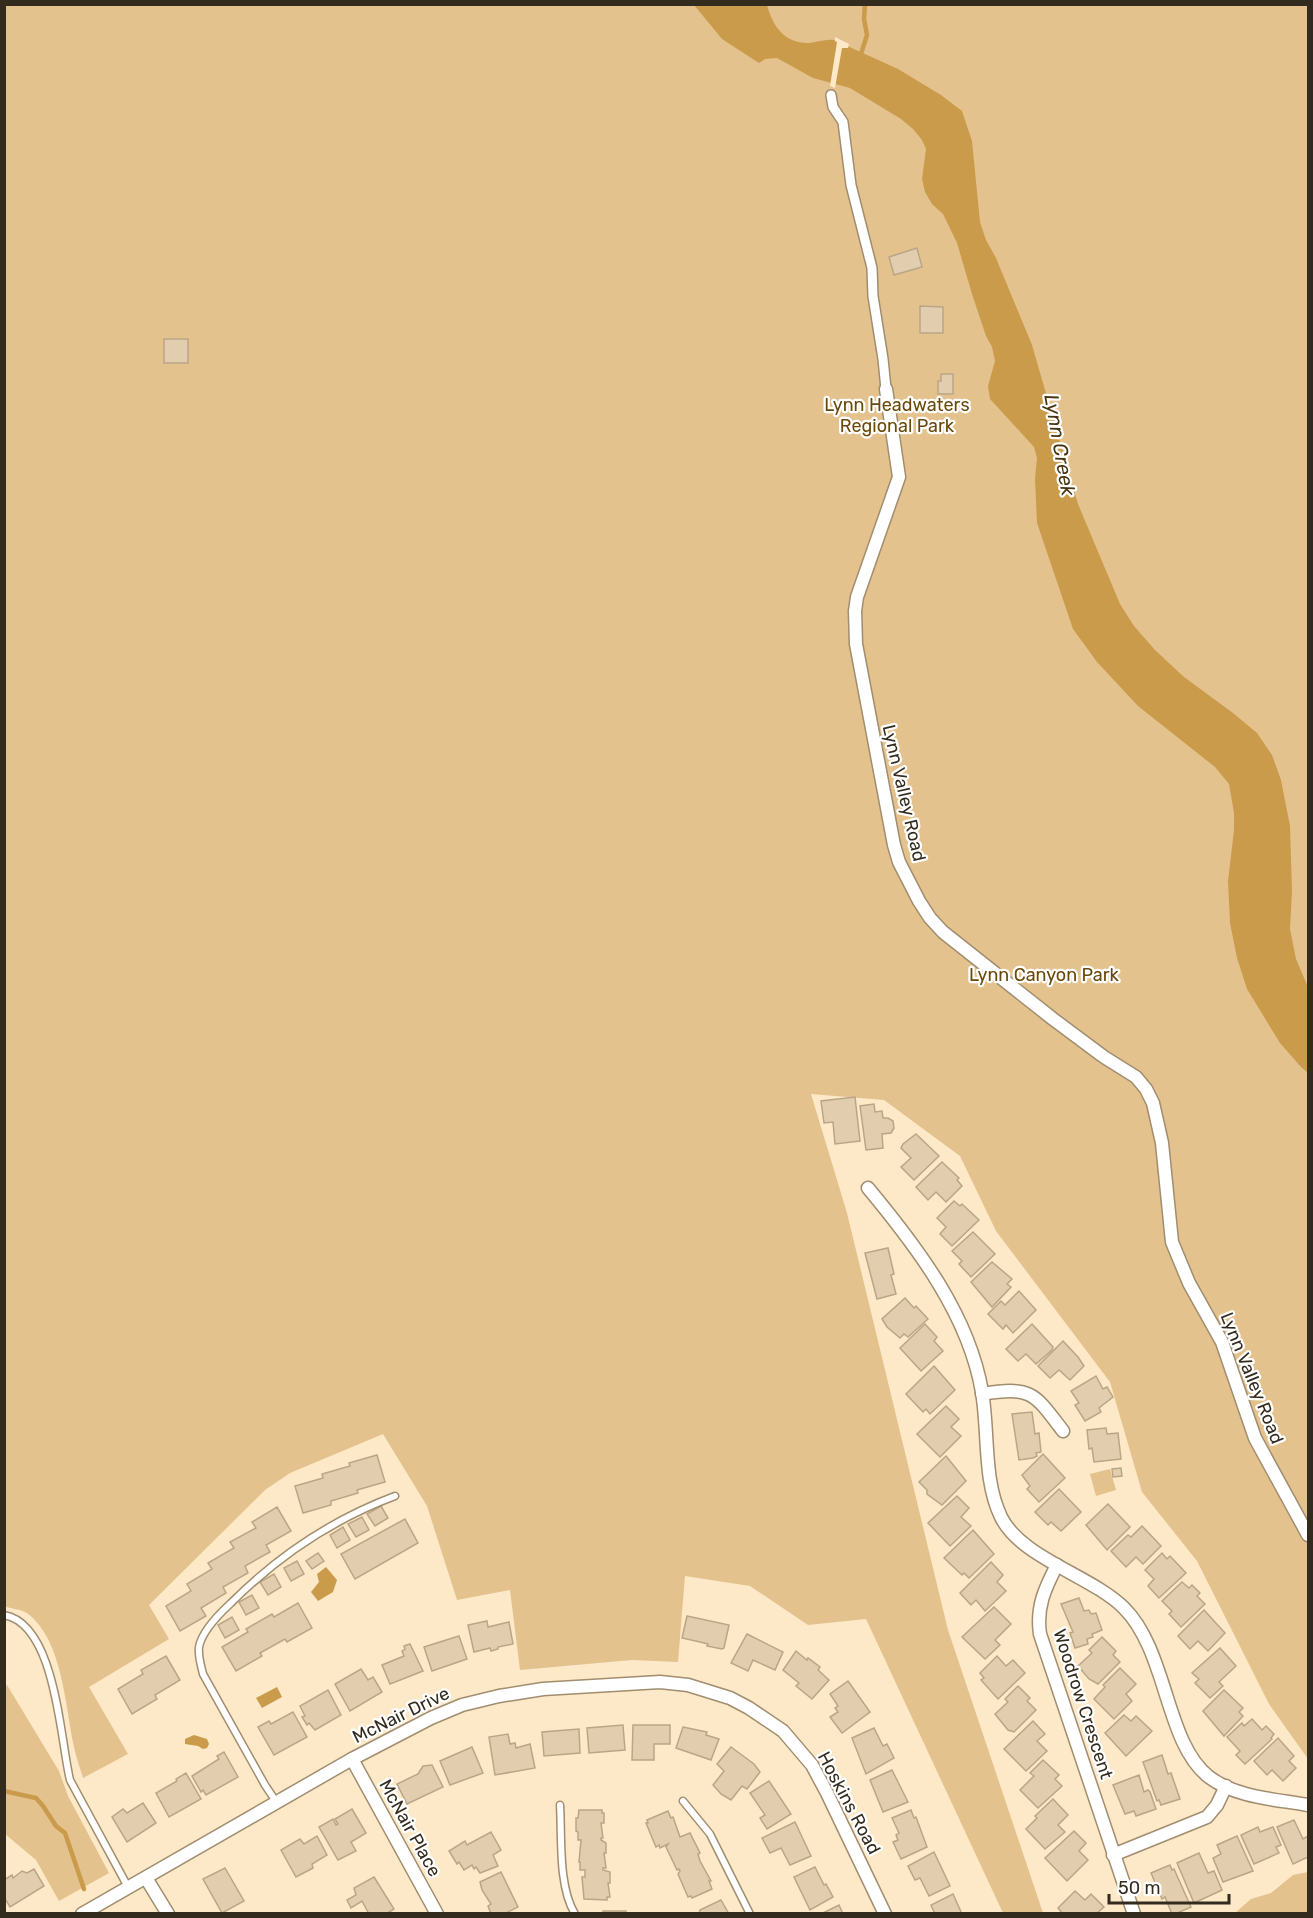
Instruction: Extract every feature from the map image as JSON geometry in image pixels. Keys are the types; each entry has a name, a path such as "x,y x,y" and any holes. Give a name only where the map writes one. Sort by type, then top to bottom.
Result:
{"street":[{"path":"831,95 833,107 843,122 851,185 872,268 873,296 886,389"},
{"name":"Lynn Valley Road","path":"886,389 899,477 858,597 854,627 869,721 898,862 919,901 943,932 1053,1019 1104,1057 1136,1077 1146,1089 1153,1103 1162,1143 1172,1242 1189,1283 1222,1342 1255,1437 1308,1535"},
{"path":"868,1188 900,1227 953,1309 967,1337 976,1364 982,1394 994,1497 1001,1517 1011,1533 1124,1608 1149,1642 1189,1753 1209,1777 1242,1794 1308,1805"},
{"path":"982,1394 1011,1390 1023,1391 1036,1397 1063,1431"},
{"name":"Woodrow Crescent","path":"1057,1565 1039,1607 1040,1634 1134,1914"},
{"name":"McNair Drive","path":"82,1914 352,1759 431,1718 462,1705 543,1689 660,1682 688,1685 730,1698 767,1720"},
{"name":"Hoskins Road","path":"767,1720 783,1731 812,1765 885,1914"},
{"name":"McNair Place","path":"352,1759 437,1914"},
{"path":"1113,1854 1207,1817 1217,1805 1226,1786"},
{"path":"146,1878 168,1914"}],"lane":[{"path":"277,1803 203,1674 199,1659 200,1645 210,1625 226,1607 276,1561 345,1518 395,1496"},
{"path":"4,1616 20,1621 39,1644 60,1715 70,1780 129,1888"},
{"path":"683,1801 710,1834 750,1914"},
{"path":"561,1805 564,1874 568,1902 575,1914"}],"green space":[{"path":"4,5 1308,5 1308,1759 1269,1704 1197,1561 1142,1492 1110,1382 996,1231 960,1156 884,1100 811,1094 847,1213 948,1630 1043,1913 1003,1913 866,1619 808,1625 750,1586 685,1576 678,1662 632,1660 520,1670 510,1590 457,1600 427,1506 383,1434 290,1473 265,1490 149,1605 169,1639 89,1687 128,1754 83,1778 74,1747 61,1675 48,1640 39,1625 27,1613 4,1606"},
{"path":"1110,1469 1116,1490 1096,1496 1090,1474"},
{"path":"7,1685 59,1771 68,1796 109,1873 59,1901 36,1860 5,1834 4,1687"},
{"path":"1308,1872 1308,1913 1235,1913 1251,1899 1271,1893 1293,1875"}],"water":[{"name":"Lynn Creek","path":"694,5 767,5 781,33 794,41 810,43 834,40 898,69 941,95 962,111 972,141 980,222 1032,345 1078,504 1120,604 1134,626 1155,650 1184,677 1257,733 1272,755 1281,780 1290,826 1292,891 1290,929 1296,959 1308,987 1308,1073 1280,1043 1247,989 1237,958 1230,923 1228,881 1234,830 1234,813 1229,784 1215,767 1138,706 1097,662 1073,629 1037,523 1035,479 1037,458 1034,447 990,399 988,386 995,361 992,347 986,336 957,243 943,214 932,204 925,192 922,179 926,149 922,140 901,119 850,88 813,78 777,58 765,59 759,63 722,39"},
{"path":"326,1567 337,1580 333,1592 318,1601 311,1592 319,1582 317,1574"},
{"path":"277,1687 282,1697 262,1708 256,1698"},
{"path":"194,1735 207,1739 209,1744 207,1748 185,1744 185,1739"}],"pier":[{"path":"835,37 849,44 848,48 842,48 835,88 830,86 837,42"}],"building":[{"path":"917,248 922,267 894,275 889,257"},
{"path":"920,306 943,307 943,333 920,333"},
{"path":"164,339 188,339 188,363 164,363"},
{"path":"941,374 953,374 953,394 938,394 938,381 941,381"},
{"path":"855,1097 860,1141 835,1144 833,1122 824,1123 821,1101"},
{"path":"874,1104 875,1112 882,1111 883,1118 893,1121 894,1128 891,1133 882,1134 883,1148 866,1150 860,1106"},
{"path":"916,1134 939,1156 914,1180 901,1167 911,1158 901,1148"},
{"path":"942,1162 959,1178 957,1180 962,1186 946,1202 936,1192 928,1200 916,1187"},
{"path":"954,1201 960,1206 962,1204 979,1220 952,1246 940,1234 946,1227 937,1218"},
{"path":"973,1232 995,1254 971,1277 959,1264 962,1261 952,1251"},
{"path":"888,1248 896,1294 877,1299 865,1253"},
{"path":"992,1262 1012,1279 1007,1284 1011,1287 992,1307 971,1282"},
{"path":"1019,1291 1036,1310 1013,1333 1006,1325 1003,1329 988,1314 1001,1301 1005,1305"},
{"path":"905,1298 928,1319 908,1337 904,1334 900,1338 887,1327 882,1319"},
{"path":"925,1324 937,1337 934,1341 943,1351 921,1371 900,1348"},
{"path":"1032,1324 1053,1347 1036,1364 1026,1354 1018,1361 1006,1349"},
{"path":"1063,1341 1084,1366 1070,1380 1059,1370 1050,1378 1038,1366"},
{"path":"934,1366 955,1390 930,1414 926,1409 923,1412 906,1394"},
{"path":"1096,1376 1103,1389 1107,1387 1113,1397 1099,1408 1101,1412 1085,1421 1075,1405 1079,1403 1071,1391"},
{"path":"946,1406 959,1419 951,1427 961,1436 940,1457 917,1434"},
{"path":"1032,1412 1035,1434 1039,1433 1041,1452 1036,1453 1037,1456 1033,1458 1019,1460 1012,1414"},
{"path":"1106,1428 1107,1434 1118,1433 1121,1459 1094,1462 1092,1448 1089,1449 1087,1430"},
{"path":"1043,1454 1065,1478 1039,1502 1027,1489 1030,1486 1022,1475"},
{"path":"377,1455 385,1482 331,1501 331,1505 303,1513 295,1486 323,1478 322,1474 350,1466 349,1463"},
{"path":"946,1456 966,1481 942,1505 927,1494 927,1490 919,1482"},
{"path":"1121,1468 1122,1476 1113,1477 1112,1469"},
{"path":"1059,1489 1081,1512 1061,1531 1051,1522 1048,1525 1035,1512"},
{"path":"957,1496 969,1508 961,1517 971,1526 950,1546 928,1523"},
{"path":"1108,1504 1130,1527 1107,1550 1086,1525"},
{"path":"381,1506 388,1518 375,1526 367,1514"},
{"path":"277,1507 291,1531 266,1545 270,1552 245,1566 248,1573 223,1587 226,1593 201,1608 206,1616 180,1631 166,1606 191,1591 187,1584 212,1569 208,1563 234,1548 230,1542 256,1528 252,1522"},
{"path":"362,1517 369,1530 356,1537 348,1524"},
{"path":"405,1519 418,1543 355,1579 341,1554"},
{"path":"1142,1526 1161,1546 1143,1564 1136,1557 1126,1567 1111,1551"},
{"path":"343,1527 350,1540 337,1548 330,1535"},
{"path":"973,1530 994,1554 969,1578 964,1573 962,1575 944,1558"},
{"path":"318,1553 324,1561 312,1569 306,1561"},
{"path":"1162,1553 1167,1559 1170,1556 1186,1573 1159,1598 1148,1586 1154,1579 1145,1570"},
{"path":"297,1561 304,1574 291,1581 284,1568"},
{"path":"991,1562 1003,1575 997,1582 1006,1591 985,1611 976,1600 971,1605 960,1593"},
{"path":"274,1574 281,1587 268,1595 260,1582"},
{"path":"1182,1582 1189,1588 1192,1585 1200,1593 1197,1596 1205,1604 1181,1627 1169,1614 1172,1611 1162,1601"},
{"path":"252,1595 259,1608 246,1615 239,1602"},
{"path":"1079,1598 1084,1611 1089,1610 1091,1614 1096,1613 1102,1630 1087,1639 1088,1644 1075,1648 1070,1633 1073,1632 1061,1604"},
{"path":"298,1603 312,1628 260,1653 262,1656 236,1671 222,1647 248,1632 246,1629"},
{"path":"994,1607 1011,1624 995,1640 1000,1645 985,1659 962,1637"},
{"path":"1204,1610 1225,1633 1208,1651 1198,1641 1190,1649 1178,1636"},
{"path":"687,1616 729,1625 724,1648 707,1646 708,1644 682,1638"},
{"path":"232,1617 239,1630 225,1638 218,1625"},
{"path":"487,1621 488,1627 509,1622 513,1644 491,1651 490,1648 474,1652 468,1625"},
{"path":"747,1634 783,1652 775,1670 753,1660 748,1671 731,1663"},
{"path":"459,1636 467,1659 432,1671 424,1647"},
{"path":"1102,1637 1116,1651 1113,1655 1120,1662 1098,1684 1089,1679 1078,1666 1092,1653 1089,1650"},
{"path":"410,1644 423,1671 390,1684 382,1665 404,1656 402,1651 405,1649 404,1646"},
{"path":"1220,1648 1236,1666 1219,1682 1223,1686 1210,1698 1195,1683 1199,1679 1192,1673"},
{"path":"796,1651 820,1667 818,1670 829,1680 812,1699 796,1686 799,1683 783,1670"},
{"path":"166,1656 180,1680 155,1695 157,1699 132,1714 118,1689 143,1674 141,1670"},
{"path":"997,1656 1006,1666 1013,1660 1025,1673 998,1699 981,1680 984,1678 980,1673"},
{"path":"1120,1668 1136,1684 1126,1694 1132,1701 1114,1719 1094,1699 1105,1687 1103,1685"},
{"path":"361,1669 368,1680 373,1677 382,1692 350,1711 335,1684"},
{"path":"848,1681 870,1712 842,1733 830,1717 838,1712 835,1708 838,1706 830,1694"},
{"path":"1018,1686 1030,1698 1027,1701 1036,1710 1014,1732 1008,1730 995,1714 1008,1702 1005,1699"},
{"path":"328,1690 341,1715 315,1730 309,1723 307,1725 302,1717 305,1716 300,1706"},
{"path":"1224,1690 1243,1708 1239,1712 1243,1716 1224,1736 1203,1711"},
{"path":"293,1712 307,1737 274,1755 258,1727 269,1721 271,1724"},
{"path":"1124,1715 1131,1721 1136,1716 1152,1731 1126,1756 1105,1733"},
{"path":"1252,1719 1262,1730 1266,1726 1274,1734 1272,1739 1245,1764 1236,1755 1240,1751 1227,1737 1242,1723 1244,1726"},
{"path":"1033,1721 1045,1734 1037,1741 1047,1751 1026,1771 1004,1749"},
{"path":"623,1725 625,1750 589,1753 587,1728"},
{"path":"633,1725 670,1725 670,1744 654,1744 654,1760 632,1760"},
{"path":"683,1727 707,1732 706,1735 719,1739 711,1760 676,1748"},
{"path":"874,1728 883,1746 887,1744 894,1758 866,1774 852,1738"},
{"path":"579,1729 580,1753 544,1756 542,1732"},
{"path":"508,1734 510,1744 515,1743 516,1748 530,1744 535,1768 495,1775 489,1737"},
{"path":"1278,1738 1294,1756 1289,1761 1296,1768 1283,1781 1272,1770 1267,1775 1254,1761"},
{"path":"472,1747 483,1773 450,1785 440,1761"},
{"path":"731,1747 754,1764 760,1772 747,1789 742,1786 731,1800 713,1785 724,1771 717,1764"},
{"path":"224,1752 238,1777 206,1795 203,1790 201,1792 192,1776 219,1759 217,1756"},
{"path":"1162,1755 1180,1799 1161,1805 1159,1800 1157,1801 1143,1762"},
{"path":"1043,1760 1059,1775 1055,1779 1062,1786 1038,1808 1020,1790 1034,1776 1030,1773"},
{"path":"432,1765 443,1787 407,1804 397,1784 418,1774 423,1766"},
{"path":"892,1770 908,1802 883,1812 870,1780"},
{"path":"186,1773 201,1799 169,1817 156,1793"},
{"path":"1139,1775 1144,1792 1148,1790 1150,1792 1156,1809 1136,1816 1134,1811 1125,1814 1113,1785"},
{"path":"769,1781 791,1814 767,1829 760,1818 765,1815 750,1793"},
{"path":"1053,1799 1068,1815 1058,1825 1065,1832 1045,1849 1026,1829 1037,1818 1035,1816"},
{"path":"143,1803 156,1823 127,1842 112,1817 123,1809 127,1813"},
{"path":"352,1809 366,1833 351,1842 356,1851 338,1860 319,1827 333,1819 336,1825 338,1824 335,1819"},
{"path":"579,1810 602,1810 604,1813 604,1823 601,1823 603,1838 601,1840 606,1843 606,1853 604,1853 606,1868 603,1870 610,1872 610,1883 608,1883 610,1897 607,1897 607,1900 584,1899 582,1877 585,1877 585,1870 580,1870 581,1840 578,1840 576,1831 576,1818 578,1818"},
{"path":"911,1810 914,1818 916,1817 927,1847 901,1859 893,1842 898,1840 896,1835 899,1833 892,1818"},
{"path":"668,1811 671,1818 673,1817 680,1837 690,1833 700,1853 698,1854 700,1861 711,1881 709,1881 712,1889 692,1898 688,1897 678,1874 680,1871 677,1870 666,1847 668,1844 660,1848 659,1845 656,1847 646,1823 648,1823 647,1820"},
{"path":"1294,1820 1303,1839 1308,1836 1308,1857 1293,1864 1277,1827"},
{"path":"795,1822 811,1856 790,1865 781,1848 770,1853 762,1838"},
{"path":"1258,1827 1260,1832 1273,1827 1281,1845 1276,1847 1279,1853 1254,1864 1241,1835"},
{"path":"1074,1831 1086,1843 1079,1851 1088,1860 1067,1881 1045,1858"},
{"path":"491,1832 501,1850 493,1855 498,1866 480,1873 472,1865 464,1870 459,1862 457,1864 449,1851 465,1841 467,1845"},
{"path":"317,1836 327,1855 312,1864 313,1868 296,1877 281,1850 300,1839 304,1844"},
{"path":"1237,1836 1253,1871 1223,1882 1213,1858 1221,1854 1217,1845"},
{"path":"934,1852 950,1886 929,1896 920,1878 915,1880 908,1866"},
{"path":"1199,1853 1208,1873 1214,1871 1222,1890 1194,1903 1177,1863"},
{"path":"1170,1865 1191,1907 1175,1914 1172,1914 1165,1897 1162,1899 1151,1873"},
{"path":"815,1867 833,1897 810,1910 794,1877"},
{"path":"225,1868 244,1901 222,1913 203,1879"},
{"path":"34,1869 44,1886 10,1907 4,1897 4,1880 12,1875 13,1878 22,1871 27,1873"},
{"path":"501,1872 518,1907 504,1914 491,1914 488,1906 491,1904 480,1882"},
{"path":"374,1877 394,1909 386,1914 369,1914 362,1901 351,1908 347,1900 356,1895 354,1888"},
{"path":"1075,1891 1085,1900 1091,1894 1104,1907 1096,1914 1063,1914 1058,1908"},
{"path":"953,1894 962,1914 935,1914 931,1905"},
{"path":"721,1900 729,1914 699,1914 700,1910"},
{"path":"839,1905 843,1914 821,1914"},
{"path":"603,1911 626,1911 626,1914 603,1914"}],"waterway":[{"path":"860,57 867,35 864,19 865,4"},
{"path":"4,1791 36,1798 43,1806 56,1826 65,1833 84,1889"}],"park label":[{"name":"Lynn Headwaters Regional Park","path":"897,415"},
{"name":"Lynn Canyon Park","path":"1044,975"}]}
